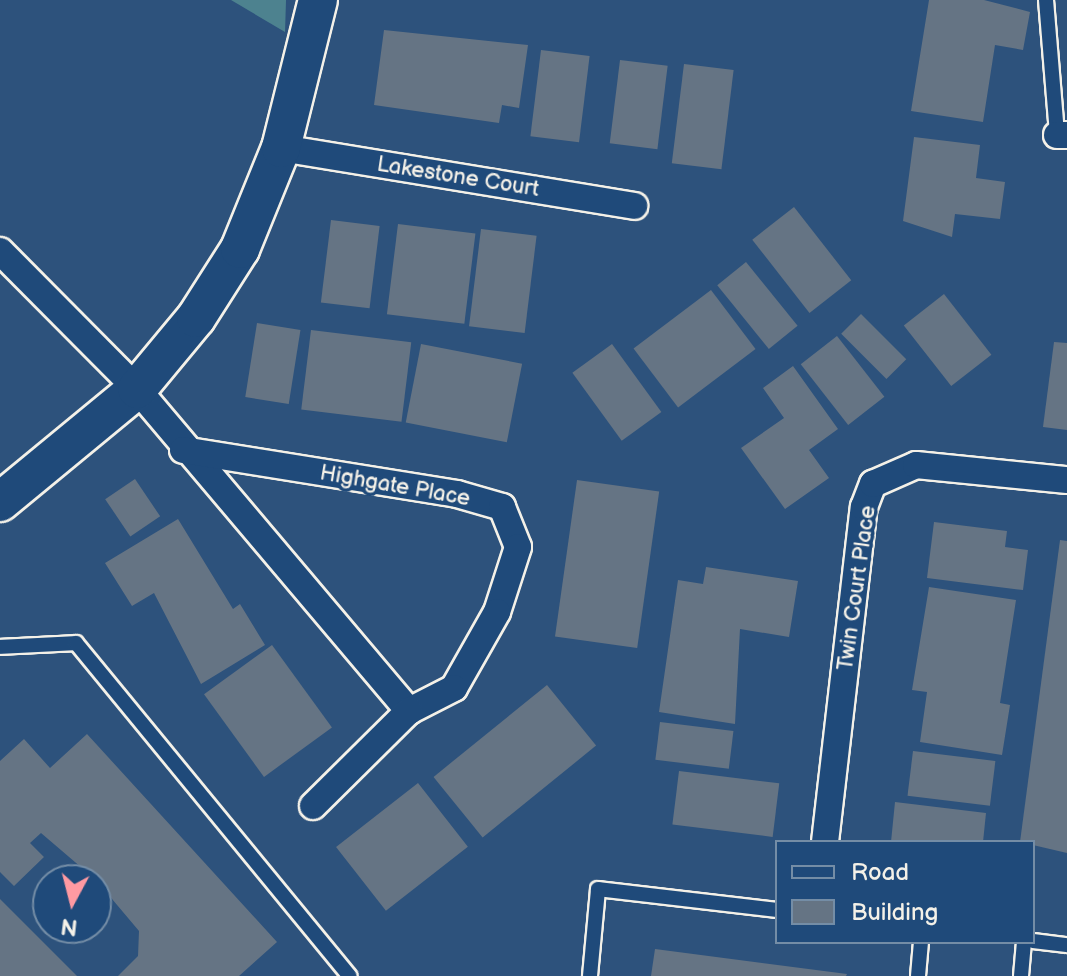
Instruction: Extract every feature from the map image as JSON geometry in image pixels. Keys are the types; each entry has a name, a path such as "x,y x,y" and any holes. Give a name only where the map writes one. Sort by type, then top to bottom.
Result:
{"street":[{"path":"0,502 137,389 196,318 240,249 281,148 318,0"},
{"name":"Lakestone Court","path":"281,148 634,206"},
{"path":"0,251 137,389 183,450 409,711"},
{"name":"Highgate Place","path":"183,450 502,507 518,547 497,612 454,688 409,711 313,806"},
{"name":"Twin Court Place","path":"825,840 864,507 873,484 916,465 1067,480"}],"lane":[{"path":"1046,0 1062,135"},
{"path":"0,647 76,643 350,976"},
{"path":"590,976 598,889 775,910"},
{"path":"1035,941 1067,945"},
{"path":"918,976 921,944"},
{"path":"1021,976 1024,944"}],"green space":[{"path":"231,0 286,0 285,32"}],"building":[{"path":"929,0 984,0 1030,12 1023,50 995,45 983,122 911,111"},
{"path":"384,30 528,45 519,108 502,105 499,123 374,105"},
{"path":"541,50 590,56 579,142 530,136"},
{"path":"620,60 668,66 657,149 610,143"},
{"path":"684,64 734,70 721,169 672,163"},
{"path":"914,137 980,145 976,178 1005,182 1000,219 955,214 952,237 903,221"},
{"path":"794,207 851,280 809,313 752,240"},
{"path":"331,220 380,226 370,308 321,302"},
{"path":"398,224 475,234 464,324 387,314"},
{"path":"481,229 537,236 525,333 469,326"},
{"path":"746,262 798,326 769,349 717,285"},
{"path":"711,290 756,349 678,407 634,348"},
{"path":"944,294 991,355 951,386 904,325"},
{"path":"861,314 906,359 886,379 841,334"},
{"path":"257,323 300,330 289,404 245,397"},
{"path":"311,330 411,342 401,422 301,409"},
{"path":"837,336 884,397 848,425 801,364"},
{"path":"1054,342 1067,343 1067,430 1043,427"},
{"path":"421,344 522,364 507,442 406,423"},
{"path":"612,344 661,412 622,441 572,373"},
{"path":"793,366 838,429 809,450 829,478 785,509 741,448 784,418 763,388"},
{"path":"135,479 160,516 130,536 105,499"},
{"path":"577,480 659,492 637,648 555,636"},
{"path":"178,519 233,609 240,604 265,645 201,684 154,593 132,606 105,563"},
{"path":"934,522 1007,531 1005,547 1028,550 1023,590 927,578"},
{"path":"1060,540 1067,541 1067,853 1035,846 1035,840 1020,840"},
{"path":"706,567 798,581 789,637 740,629 735,724 659,712 678,580 703,584"},
{"path":"929,587 1016,600 1000,703 1010,705 1002,755 920,742 927,692 912,690"},
{"path":"272,645 332,728 264,777 204,694"},
{"path":"547,685 596,746 483,837 434,777"},
{"path":"660,722 733,731 729,769 655,760"},
{"path":"87,734 277,942 239,976 118,976 138,956 139,931 112,899 112,864 77,864 41,833 30,843 44,857 32,864 32,869 14,886 0,872 0,761 24,739 50,768"},
{"path":"913,751 995,761 990,806 908,796"},
{"path":"679,771 779,783 773,837 672,825"},
{"path":"418,783 468,847 386,911 336,847"},
{"path":"895,802 986,813 983,840 891,840"},
{"path":"0,899 32,931 32,944 45,944 77,976 0,976"},
{"path":"655,949 847,974 651,976"}]}
